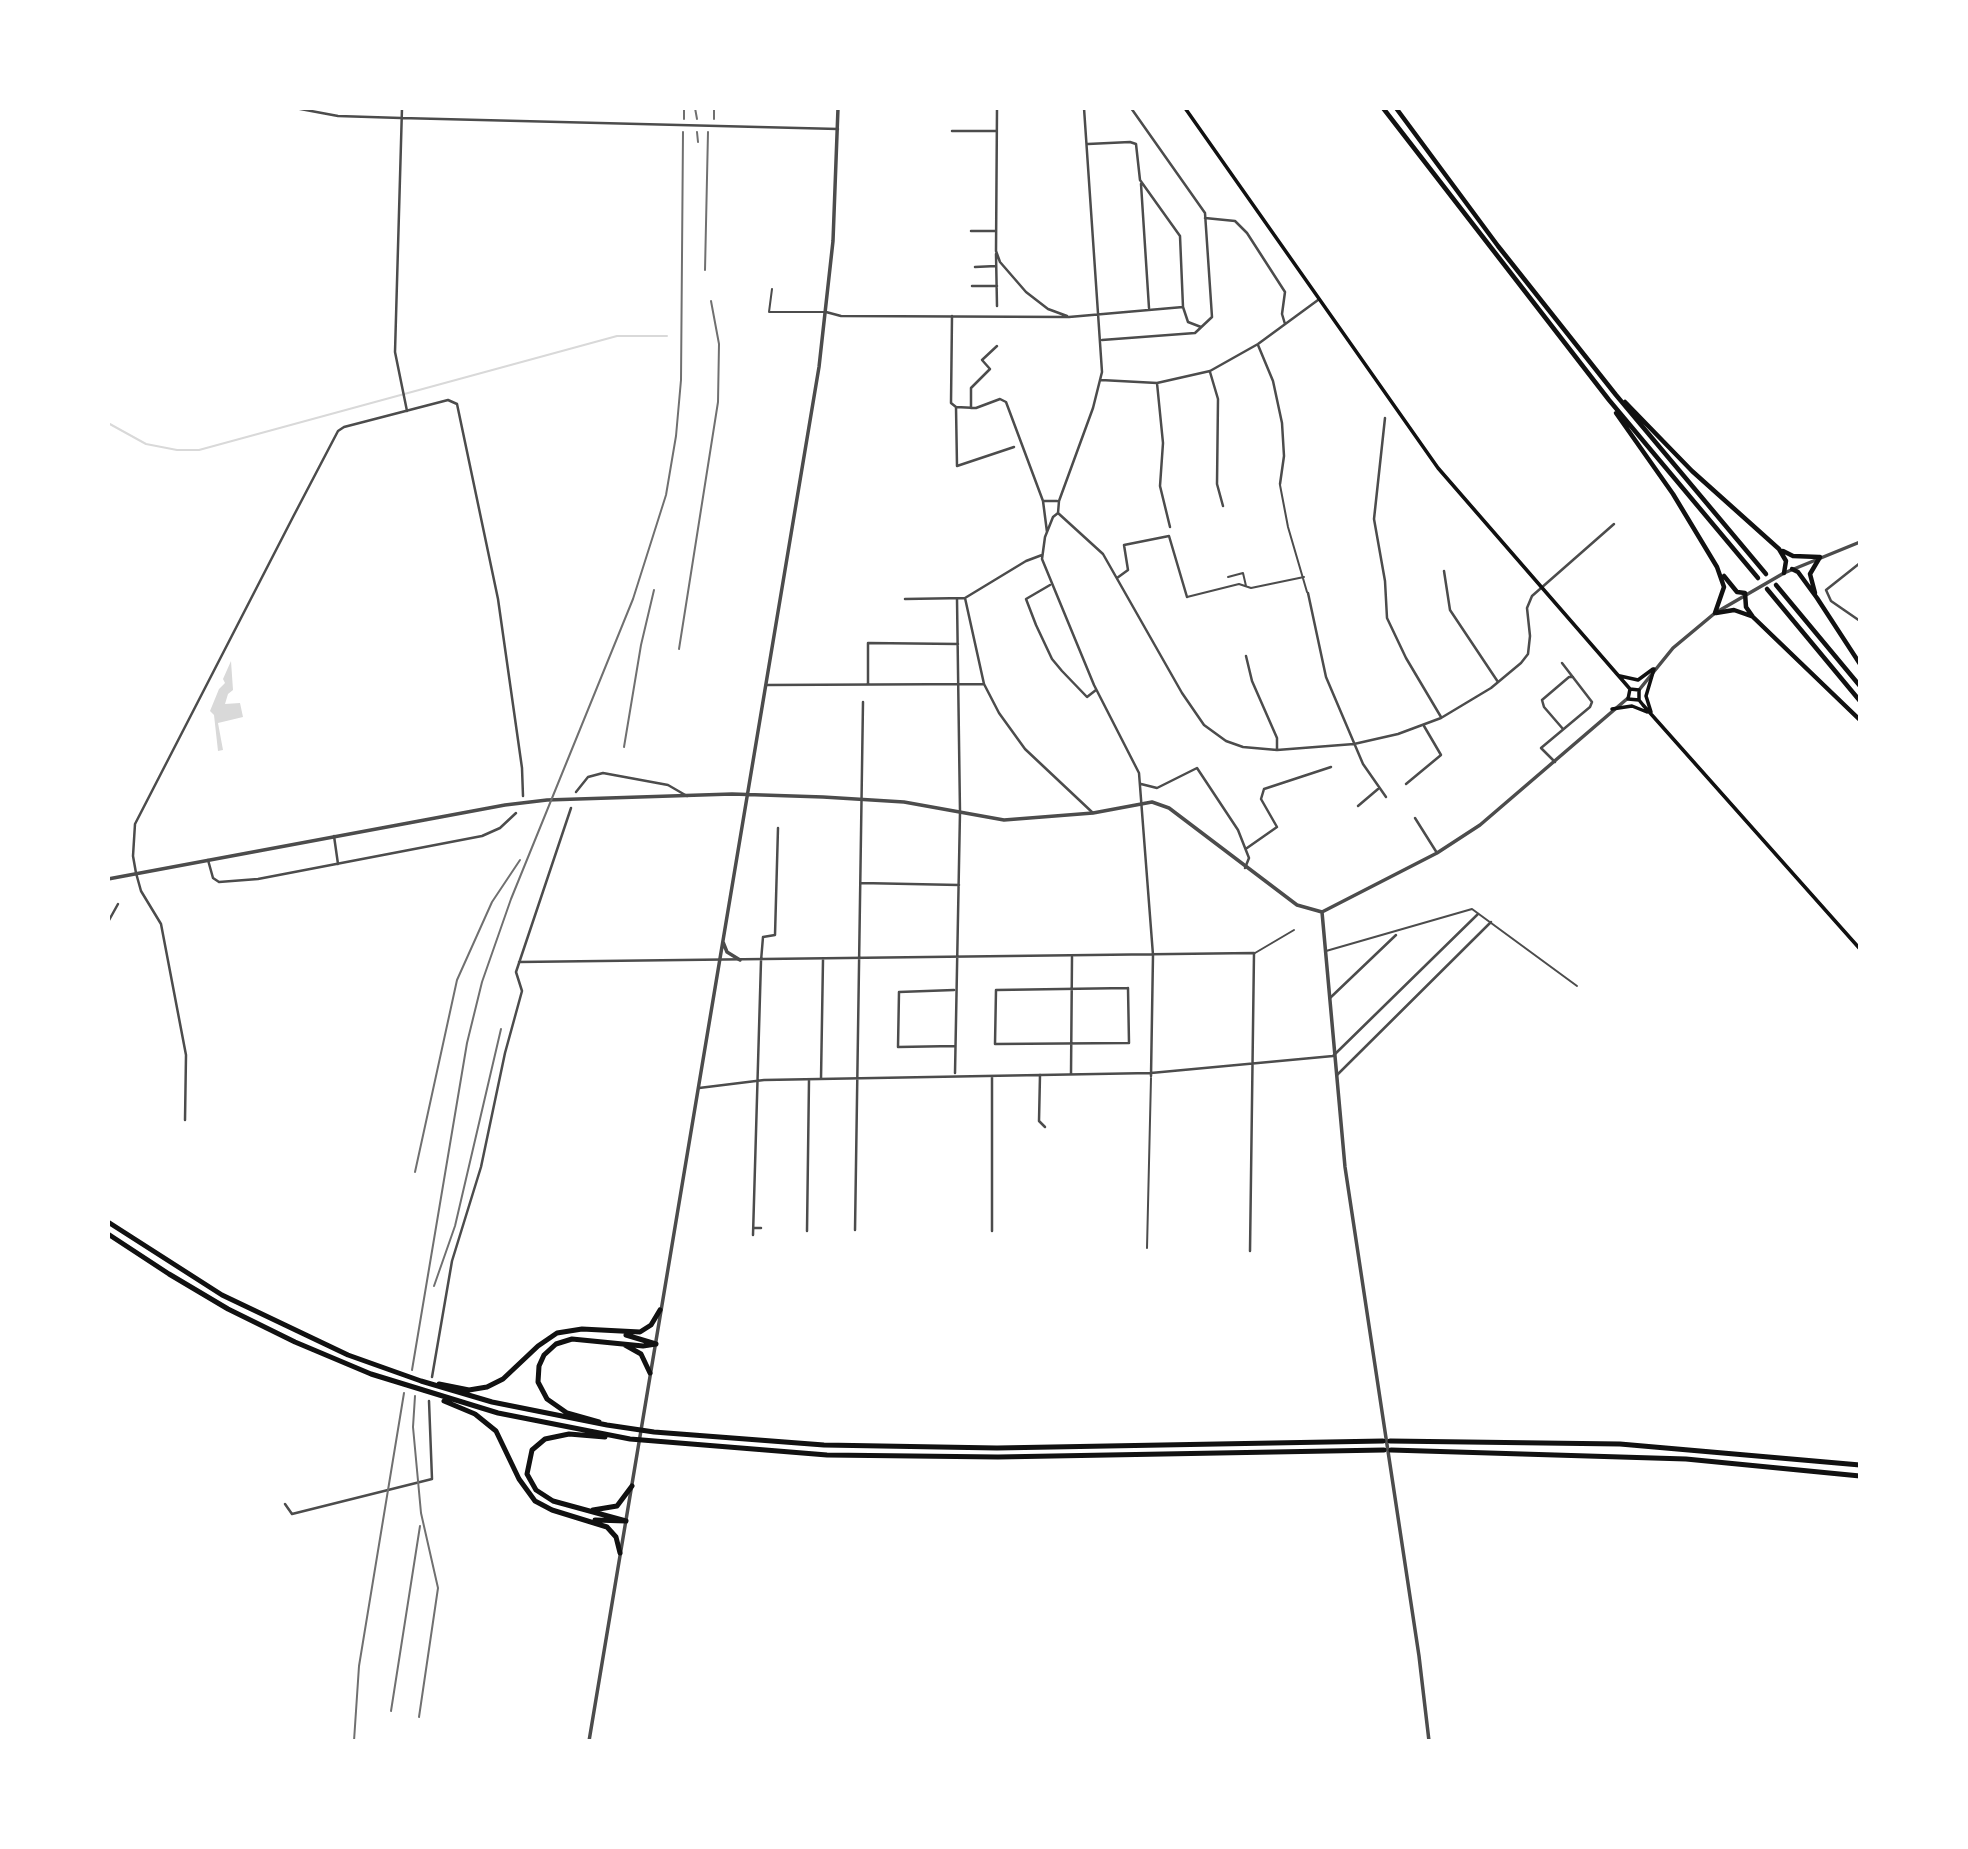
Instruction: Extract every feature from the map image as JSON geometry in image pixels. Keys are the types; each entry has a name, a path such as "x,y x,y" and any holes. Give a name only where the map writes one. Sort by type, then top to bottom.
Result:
{"highway":[{"path":"1382,108 1609,400 1758,579"},
{"path":"1396,108 1498,246 1616,395 1766,574"},
{"path":"1616,395 1692,471 1779,549 1793,556 1820,557 1810,576 1817,597"},
{"path":"1609,400 1673,494 1717,567 1735,590 1747,593 1745,606 1753,617 1860,720"},
{"path":"1779,549 1786,561 1787,571 1798,572 1860,664"},
{"path":"1717,567 1724,587 1715,613 1740,610 1753,617"},
{"path":"1776,585 1860,686"},
{"path":"1767,589 1860,701"},
{"path":"108,1222 183,1272 298,1334 426,1383 469,1390 492,1385 538,1346 562,1332 582,1329 617,1333 656,1344"},
{"path":"108,1234 169,1275 249,1320 430,1398 630,1438 827,1455 998,1457 1388,1450 1686,1459 1860,1476"},
{"path":"617,1333 643,1331 653,1322 660,1310"},
{"path":"607,1425 567,1413 550,1403 539,1387 539,1366 550,1348 567,1340 585,1338 656,1344"},
{"path":"622,1343 641,1354 650,1373"},
{"path":"443,1386 530,1411 632,1429 824,1445 997,1448 1386,1441 1620,1444 1860,1465"},
{"path":"441,1399 475,1414 496,1431 519,1479 535,1501 558,1513 588,1519 626,1521"},
{"path":"618,1436 558,1434 538,1443 530,1454 527,1474 536,1490 553,1501 626,1521"},
{"path":"587,1510 617,1506 632,1486"},
{"path":"588,1519 610,1530 621,1553"}],"main road":[{"path":"1185,108 1438,468 1615,673 1630,689 1639,690 1639,700 1860,949"},
{"path":"1615,673 1634,681 1654,669"},
{"path":"1654,669 1646,696 1654,717"},
{"path":"1630,689 1628,698 1632,702 1639,700"},
{"path":"1612,709 1632,706 1654,717"}],"street":[{"path":"295,108 338,116 838,129"},
{"path":"401,108 394,352 407,411"},
{"path":"589,1741 826,312 836,204 838,108"},
{"path":"997,108 998,306"},
{"path":"1058,513 1059,501 1101,380 1100,314 1084,108"},
{"path":"1101,340 1195,333 1209,321 1212,312 1205,218 1131,108"},
{"path":"952,131 996,131"},
{"path":"1088,144 1136,144 1149,308"},
{"path":"1140,180 1180,236 1183,307 1188,322 1201,327"},
{"path":"1205,218 1235,221 1247,233 1284,292 1282,314 1285,324"},
{"path":"971,231 996,231"},
{"path":"996,251 1006,271 1048,309 1069,317"},
{"path":"975,267 996,266"},
{"path":"997,276 1006,271"},
{"path":"972,286 997,286"},
{"path":"772,289 769,312 826,312 841,316 1069,317 1183,307"},
{"path":"1101,380 1157,383 1210,371 1258,344 1318,300"},
{"path":"952,316 951,403 956,407 971,408 1000,399 1006,402 1043,501 1047,531"},
{"path":"1258,344 1273,381 1282,423 1284,456 1280,484 1288,527 1304,577 1326,677 1354,744 1378,789 1386,797"},
{"path":"971,408 971,388 990,369 982,360 997,346"},
{"path":"1210,371 1217,399 1217,484 1223,506"},
{"path":"1157,383 1163,443 1160,486 1170,527"},
{"path":"185,1120 186,1055 161,924 141,891 136,873 133,834 138,815 338,431 448,400 455,402 498,598 520,752 523,796"},
{"path":"956,407 957,466 1014,447"},
{"path":"1385,418 1374,519 1385,581 1387,618 1401,649 1441,718"},
{"path":"1043,501 1059,501"},
{"path":"1058,513 1094,544 1118,578 1182,693 1204,725 1235,744 1277,750 1354,744 1424,726 1498,682 1528,654 1530,636 1527,608 1532,596 1614,524"},
{"path":"1058,513 1053,516 1047,531 1042,555 1050,585 1096,690 1137,768 1140,784 1153,954 1147,1248"},
{"path":"1118,578 1128,570 1123,545 1170,536 1187,597 1239,584 1247,587 1304,577"},
{"path":"1639,690 1673,648 1715,613 1787,571 1860,542"},
{"path":"905,599 965,597 1026,561 1042,555"},
{"path":"1860,563 1830,584 1826,592 1831,601 1860,621"},
{"path":"1444,571 1451,610 1498,682"},
{"path":"1228,577 1243,573 1247,587"},
{"path":"1050,585 1026,599 1036,625 1052,659 1062,671 1087,697 1096,690"},
{"path":"965,597 984,684 999,713 1025,750 1093,813"},
{"path":"956,1073 960,812 957,599"},
{"path":"868,684 869,643 958,644"},
{"path":"1246,656 1252,681 1277,738 1277,750"},
{"path":"1555,762 1541,748 1591,705 1591,699 1562,663"},
{"path":"1563,729 1544,707 1542,700 1569,677 1573,677"},
{"path":"766,685 984,684"},
{"path":"108,879 492,807 538,801 748,794 904,802 1004,820 1093,813 1152,802 1169,808 1297,905 1322,912 1437,853 1480,825 1628,698"},
{"path":"855,1230 863,702"},
{"path":"1406,784 1441,755 1424,726"},
{"path":"1247,848 1278,827 1261,799 1264,789 1331,767"},
{"path":"1140,784 1157,788 1197,768 1247,848 1249,858 1245,868"},
{"path":"576,792 588,777 603,772 668,785 687,796"},
{"path":"1358,806 1378,789"},
{"path":"432,1377 452,1261 481,1167 505,1053 522,991 516,972 570,808"},
{"path":"208,860 214,879 222,883 482,836 500,828 516,813"},
{"path":"1415,818 1437,853"},
{"path":"753,1235 761,961 763,937 775,935 778,828"},
{"path":"334,836 338,864"},
{"path":"861,883 959,885"},
{"path":"108,922 118,904"},
{"path":"1325,951 1472,909 1577,986"},
{"path":"1322,912 1345,1167 1429,1741"},
{"path":"698,1088 746,1084 758,1080 1151,1074 1334,1056 1478,914"},
{"path":"1336,1075 1348,1067 1491,922"},
{"path":"519,962 1254,953 1294,930"},
{"path":"1329,999 1396,935"},
{"path":"723,940 727,952 740,960"},
{"path":"1250,1251 1254,953"},
{"path":"1071,1074 1072,957"},
{"path":"821,1079 823,960"},
{"path":"1072,988 1128,988 1129,1043 995,1044 996,990 1072,988"},
{"path":"955,1046 898,1047 898,1006 899,992 956,990"},
{"path":"1040,1075 1040,1121 1045,1127"},
{"path":"992,1076 992,1231"},
{"path":"807,1231 809,1079"},
{"path":"754,1228 761,1228"},
{"path":"285,1504 292,1514 433,1481 430,1398"}],"shaded area":[{"path":"231,661 233,690 228,694 225,704 240,703 243,717 218,723 223,750 218,751 214,715 210,711 219,689 225,683 223,679"}],"waterway":[{"path":"108,423 146,444 177,450 199,450 617,336 667,336"}],"railway":[{"path":"684,108 684,119"},
{"path":"695,108 697,119"},
{"path":"714,108 714,119"},
{"path":"412,1370 467,1043 482,982 511,899 633,599 666,495 676,436 681,380 683,132"},
{"path":"697,132 698,142"},
{"path":"705,270 708,132"},
{"path":"679,649 718,402 719,344 711,301"},
{"path":"624,747 641,645 654,590"},
{"path":"415,1172 457,980 492,902 520,860"},
{"path":"434,1286 455,1226 501,1029"},
{"path":"354,1741 359,1666 404,1393"},
{"path":"415,1396 413,1427 421,1513 438,1588 419,1717"},
{"path":"391,1711 420,1526"}]}
